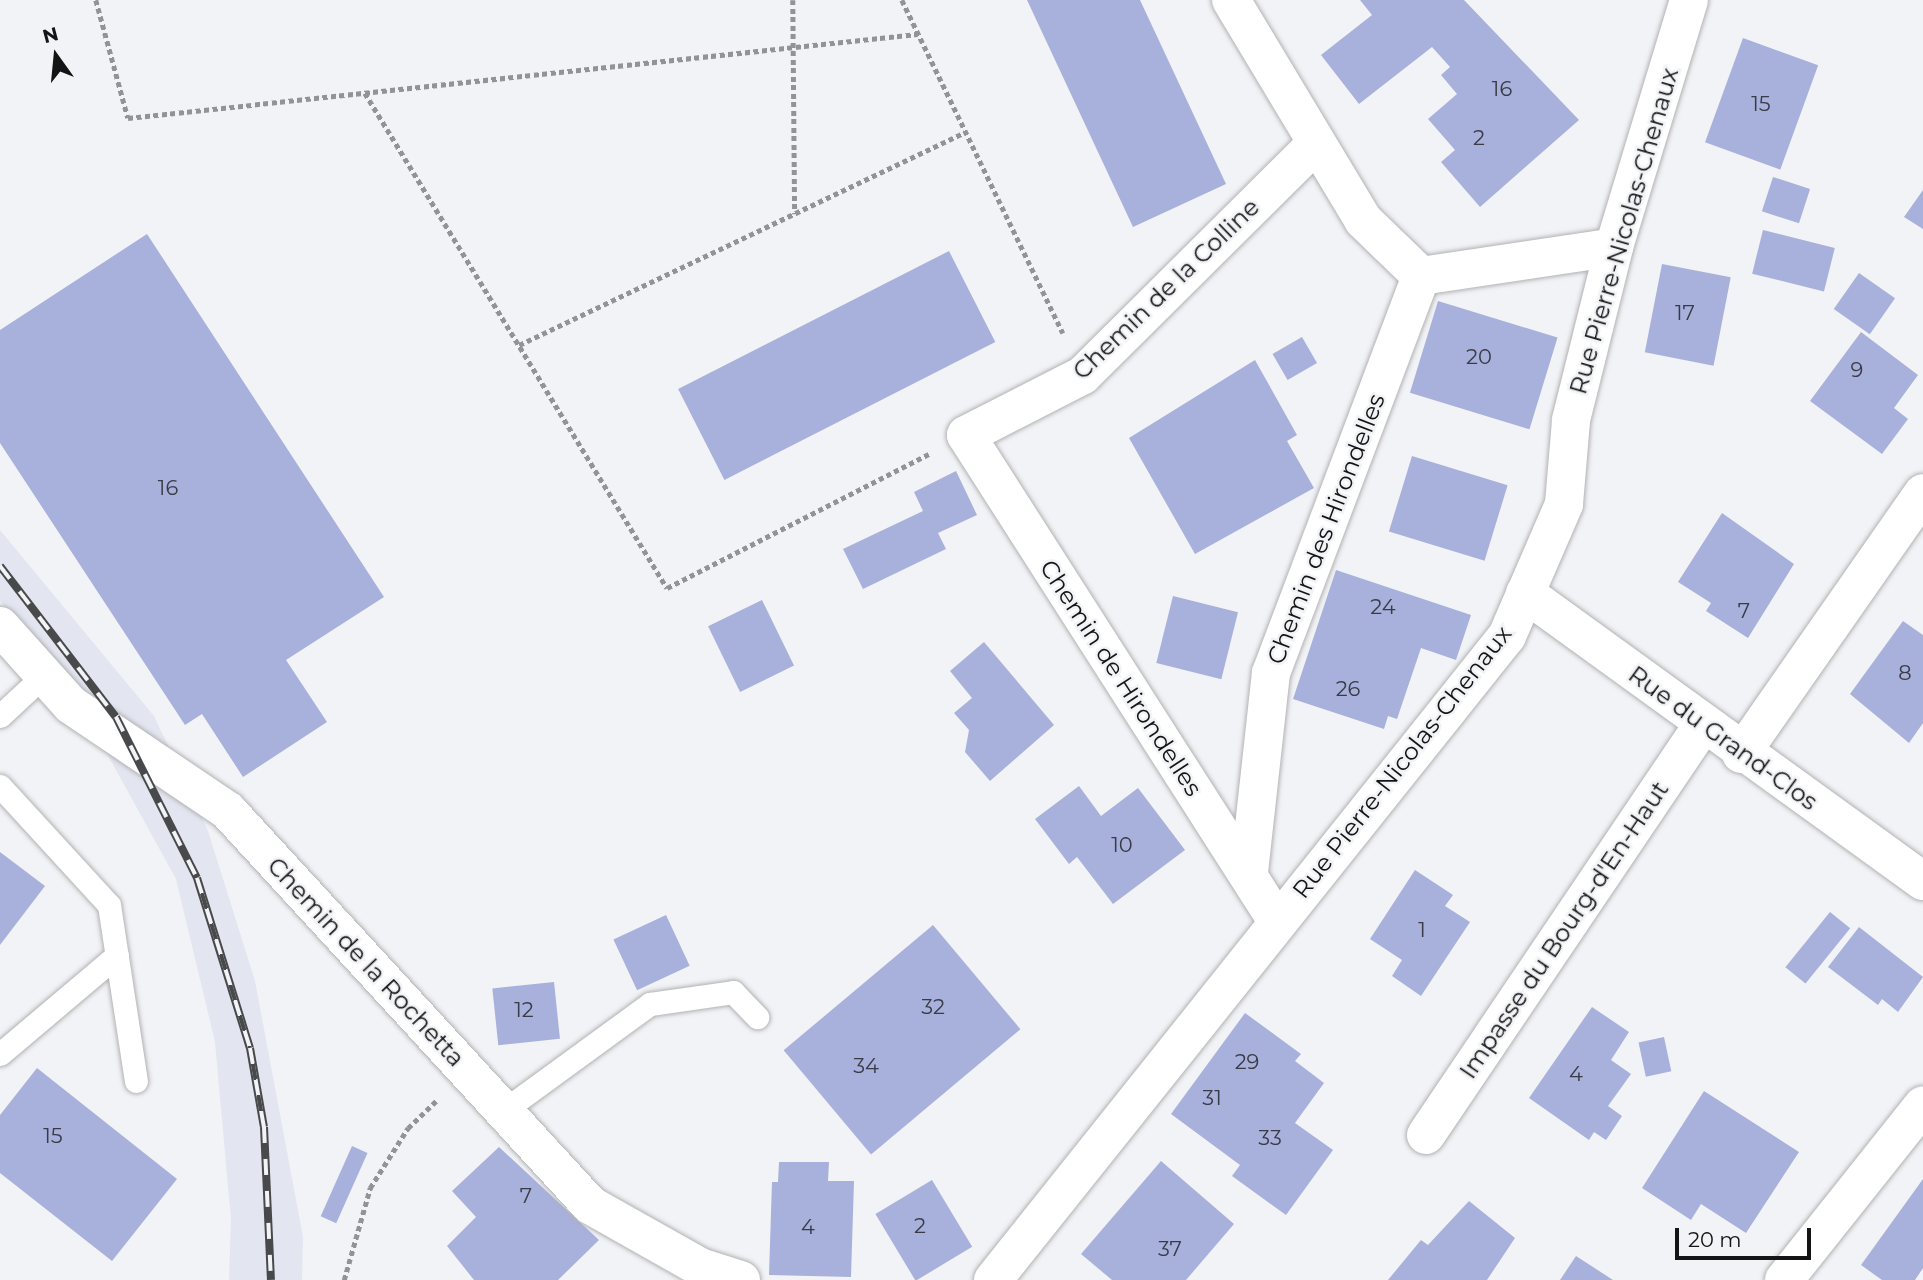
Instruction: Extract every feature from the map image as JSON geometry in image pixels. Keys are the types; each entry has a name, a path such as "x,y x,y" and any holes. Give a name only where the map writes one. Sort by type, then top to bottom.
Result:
{"street":[{"path":"1231,0 1363,220 1421,276 1614,247"},
{"name":"Rue Pierre-Nicolas-Chenaux","path":"993,1280 1507,636 1564,504 1571,420 1614,247 1689,0"},
{"name":"Chemin de la Colline","path":"966,435 1083,375 1316,144"},
{"name":"Chemin des Hirondelles","path":"1250,872 1271,673 1421,276"},
{"name":"Chemin de Hirondelles","path":"966,435 1250,872 1277,921"},
{"path":"1741,754 1923,492"},
{"name":"Rue du Grand-Clos","path":"1525,593 1741,754 1923,881"},
{"name":"Chemin de la Rochetta","path":"0,625 71,705 228,811 590,1205 700,1267 741,1280"},
{"name":"Impasse du Bourg-d'En-Haut","path":"1426,1135 1703,725"},
{"path":"1784,1280 1923,1105"}],"lane":[{"path":"0,716 44,676"},
{"path":"0,786 109,905 136,1081"},
{"path":"0,1054 117,955"},
{"path":"503,1111 650,1004 733,992 757,1017"}],"path":[{"path":"96,0 128,118 918,34"},
{"path":"793,0 795,214"},
{"path":"902,0 1083,375"},
{"path":"365,93 667,588 966,435"},
{"path":"519,345 965,132"},
{"path":"344,1280 370,1188 408,1128"}],"shaded area":[{"path":"0,530 154,716 208,831 255,981 303,1237 302,1280 229,1280 231,1219 215,1042 176,879 62,672 0,601"}],"building":[{"path":"1027,0 1140,0 1226,184 1133,227"},
{"path":"1360,0 1464,0 1579,120 1480,207 1441,162 1455,150 1428,119 1457,94 1441,75 1450,67 1432,47 1359,104 1321,55 1372,15"},
{"path":"1743,38 1818,65 1780,170 1705,142"},
{"path":"1773,177 1810,189 1799,223 1762,211"},
{"path":"1923,190 1923,229 1904,217"},
{"path":"1763,230 1835,248 1824,292 1752,274"},
{"path":"147,234 384,597 286,660 327,722 243,777 202,714 185,725 0,443 0,330"},
{"path":"949,251 995,342 724,480 678,389"},
{"path":"1662,264 1731,277 1714,366 1645,352"},
{"path":"1859,273 1895,298 1870,334 1834,309"},
{"path":"1438,301 1558,338 1529,429 1410,393"},
{"path":"1861,332 1918,375 1894,408 1908,419 1882,454 1810,401"},
{"path":"1302,337 1317,363 1288,380 1273,354"},
{"path":"1255,360 1297,435 1287,441 1314,488 1195,554 1129,438"},
{"path":"1412,456 1508,485 1485,561 1389,532"},
{"path":"956,471 977,515 938,533 946,549 863,589 843,549 923,511 914,492"},
{"path":"1722,513 1794,564 1748,638 1706,611 1711,603 1678,582"},
{"path":"1336,570 1471,615 1456,660 1421,648 1397,719 1388,716 1384,729 1293,699"},
{"path":"1173,596 1238,612 1221,679 1156,663"},
{"path":"762,600 794,666 740,692 708,626"},
{"path":"1903,621 1923,635 1923,723 1909,743 1850,694"},
{"path":"984,642 1054,725 990,781 965,752 969,730 954,713 972,698 950,671"},
{"path":"1079,786 1101,816 1138,788 1185,850 1113,904 1077,857 1069,864 1035,819"},
{"path":"0,852 45,886 0,945"},
{"path":"1415,870 1453,895 1445,906 1470,922 1421,996 1392,976 1402,960 1370,939"},
{"path":"1830,912 1850,928 1806,984 1785,967"},
{"path":"666,915 690,966 637,990 613,940"},
{"path":"933,925 1020,1029 871,1155 784,1050"},
{"path":"1859,927 1923,977 1898,1012 1882,999 1878,1005 1828,967"},
{"path":"554,982 560,1039 498,1045 492,988"},
{"path":"1592,1007 1629,1032 1611,1060 1631,1074 1608,1106 1622,1116 1606,1140 1594,1132 1589,1140 1529,1098"},
{"path":"1245,1013 1301,1054 1295,1061 1324,1083 1295,1123 1333,1150 1286,1215 1232,1176 1240,1165 1171,1114"},
{"path":"1664,1037 1671,1071 1646,1077 1639,1042"},
{"path":"37,1068 177,1179 112,1261 0,1173 0,1115"},
{"path":"1704,1091 1799,1152 1746,1233 1701,1204 1691,1220 1642,1188"},
{"path":"352,1146 368,1153 336,1223 321,1216"},
{"path":"499,1147 599,1240 558,1280 474,1280 447,1246 476,1217 452,1191"},
{"path":"1161,1161 1234,1224 1186,1280 1112,1280 1081,1254"},
{"path":"779,1162 829,1162 828,1181 854,1181 851,1277 769,1275 772,1182 778,1182"},
{"path":"1923,1179 1923,1268 1915,1280 1882,1280 1861,1265"},
{"path":"932,1180 972,1247 915,1280 875,1214"},
{"path":"1469,1201 1515,1238 1487,1280 1388,1280 1421,1240 1428,1245"},
{"path":"1576,1256 1613,1280 1560,1280"}],"railway":[{"path":"0,566 116,717 197,878 250,1048 264,1127 271,1280"}]}
